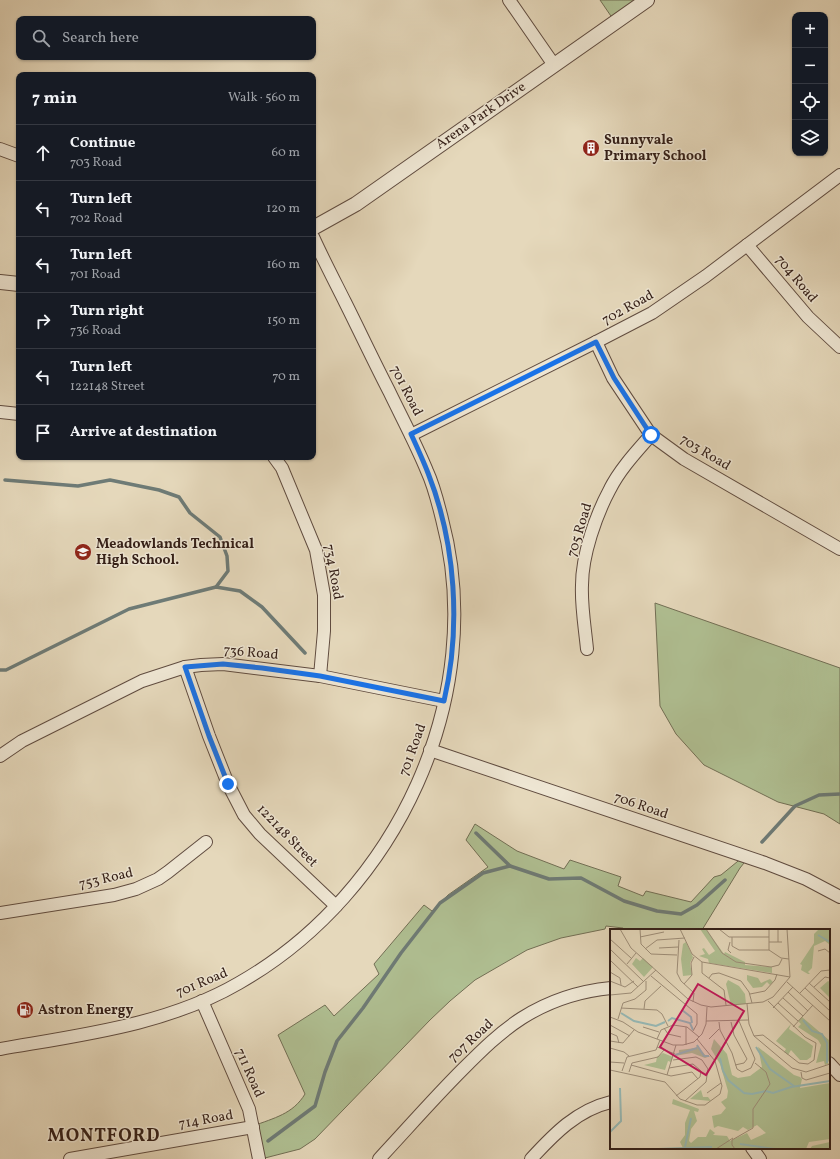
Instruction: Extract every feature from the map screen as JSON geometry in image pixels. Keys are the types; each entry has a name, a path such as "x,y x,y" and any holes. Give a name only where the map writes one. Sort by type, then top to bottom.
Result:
{"street":[{"path":"509,0 554,65"},
{"name":"Arena Park Drive","path":"316,226 356,204 647,0"},
{"path":"0,149 16,155"},
{"name":"702 Road","path":"411,434 652,313 747,245 840,175"},
{"name":"701 Road","path":"0,1050 86,1034 160,1016 202,1001 239,983 268,964 298,941 319,923 353,888 379,855 406,808 419,781 430,750 444,701 450,675 452,656 454,596 452,572 443,523 429,474 411,434 316,243"},
{"name":"704 Road","path":"747,245 808,317 840,347"},
{"path":"0,282 16,284"},
{"name":"703 Road","path":"596,342 614,378 651,435 684,459 840,548"},
{"path":"0,412 16,414"},
{"name":"705 Road","path":"587,649 582,584 586,551 596,519 611,488 624,468 651,435"},
{"name":"734 Road","path":"276,460 285,475 316,550 324,595 324,631 320,676"},
{"name":"736 Road","path":"0,756 22,741 142,681 185,667 223,664 320,676 444,701"},
{"name":"122148 Street","path":"185,667 209,736 228,784 244,815 260,834 336,906"},
{"name":"706 Road","path":"430,750 765,863 806,879 840,897"},
{"name":"753 Road","path":"0,913 114,895 136,889 158,879 206,842"},
{"name":"707 Road","path":"379,1159 427,1106 498,1035 522,1017 550,1003 569,996 610,988"},
{"name":"711 Road","path":"202,1001 249,1109 258,1159"},
{"path":"830,1065 840,1074"},
{"path":"531,1159 569,1122 584,1112 610,1102"},
{"name":"714 Road","path":"77,1158 253,1127"},
{"path":"753,1149 760,1159"}],"green space":[{"path":"600,0 646,0 615,22"},
{"path":"655,603 840,668 840,824 824,814 778,802 704,765 676,734 660,706"},
{"path":"475,824 517,851 564,869 570,860 621,877 618,886 643,896 646,891 691,902 714,877 721,875 743,857 748,858 740,868 703,929 623,929 606,926 605,929 561,938 527,950 475,980 430,1020 315,1139 300,1149 261,1159 253,1126 276,1118 289,1111 305,1094 278,1035 325,1005 334,1016 379,974 374,964 424,905 432,911 448,895 488,867 466,840"}],"waterway":[{"path":"5,480 78,486 110,480 159,490 179,497 190,513 220,537 227,556 228,571 216,587"},
{"path":"0,670 6,670 129,609 216,587 240,591 262,607 305,653"},
{"path":"762,842 795,806 819,795 840,794"},
{"path":"476,833 510,866 549,879 581,878 624,901 657,911 681,914 697,905 725,880"},
{"path":"268,1141 315,1106 325,1072 337,1041 363,1008 401,953 440,903 483,873 510,866"}],"place":[{"name":"Sunnyvale Primary School","path":"591,148"},
{"name":"Meadowlands Technical High School.","path":"83,552"},
{"name":"Astron Energy","path":"25,1010"}],"district":[{"name":"MONTFORD","path":"104,1136"}],"route":[{"path":"228,784 209,736 185,667 223,664 262,668 320,676 444,701 450,675 453,641 454,596 450,559 443,523 429,474 411,434 596,342 614,378 651,435"}]}
